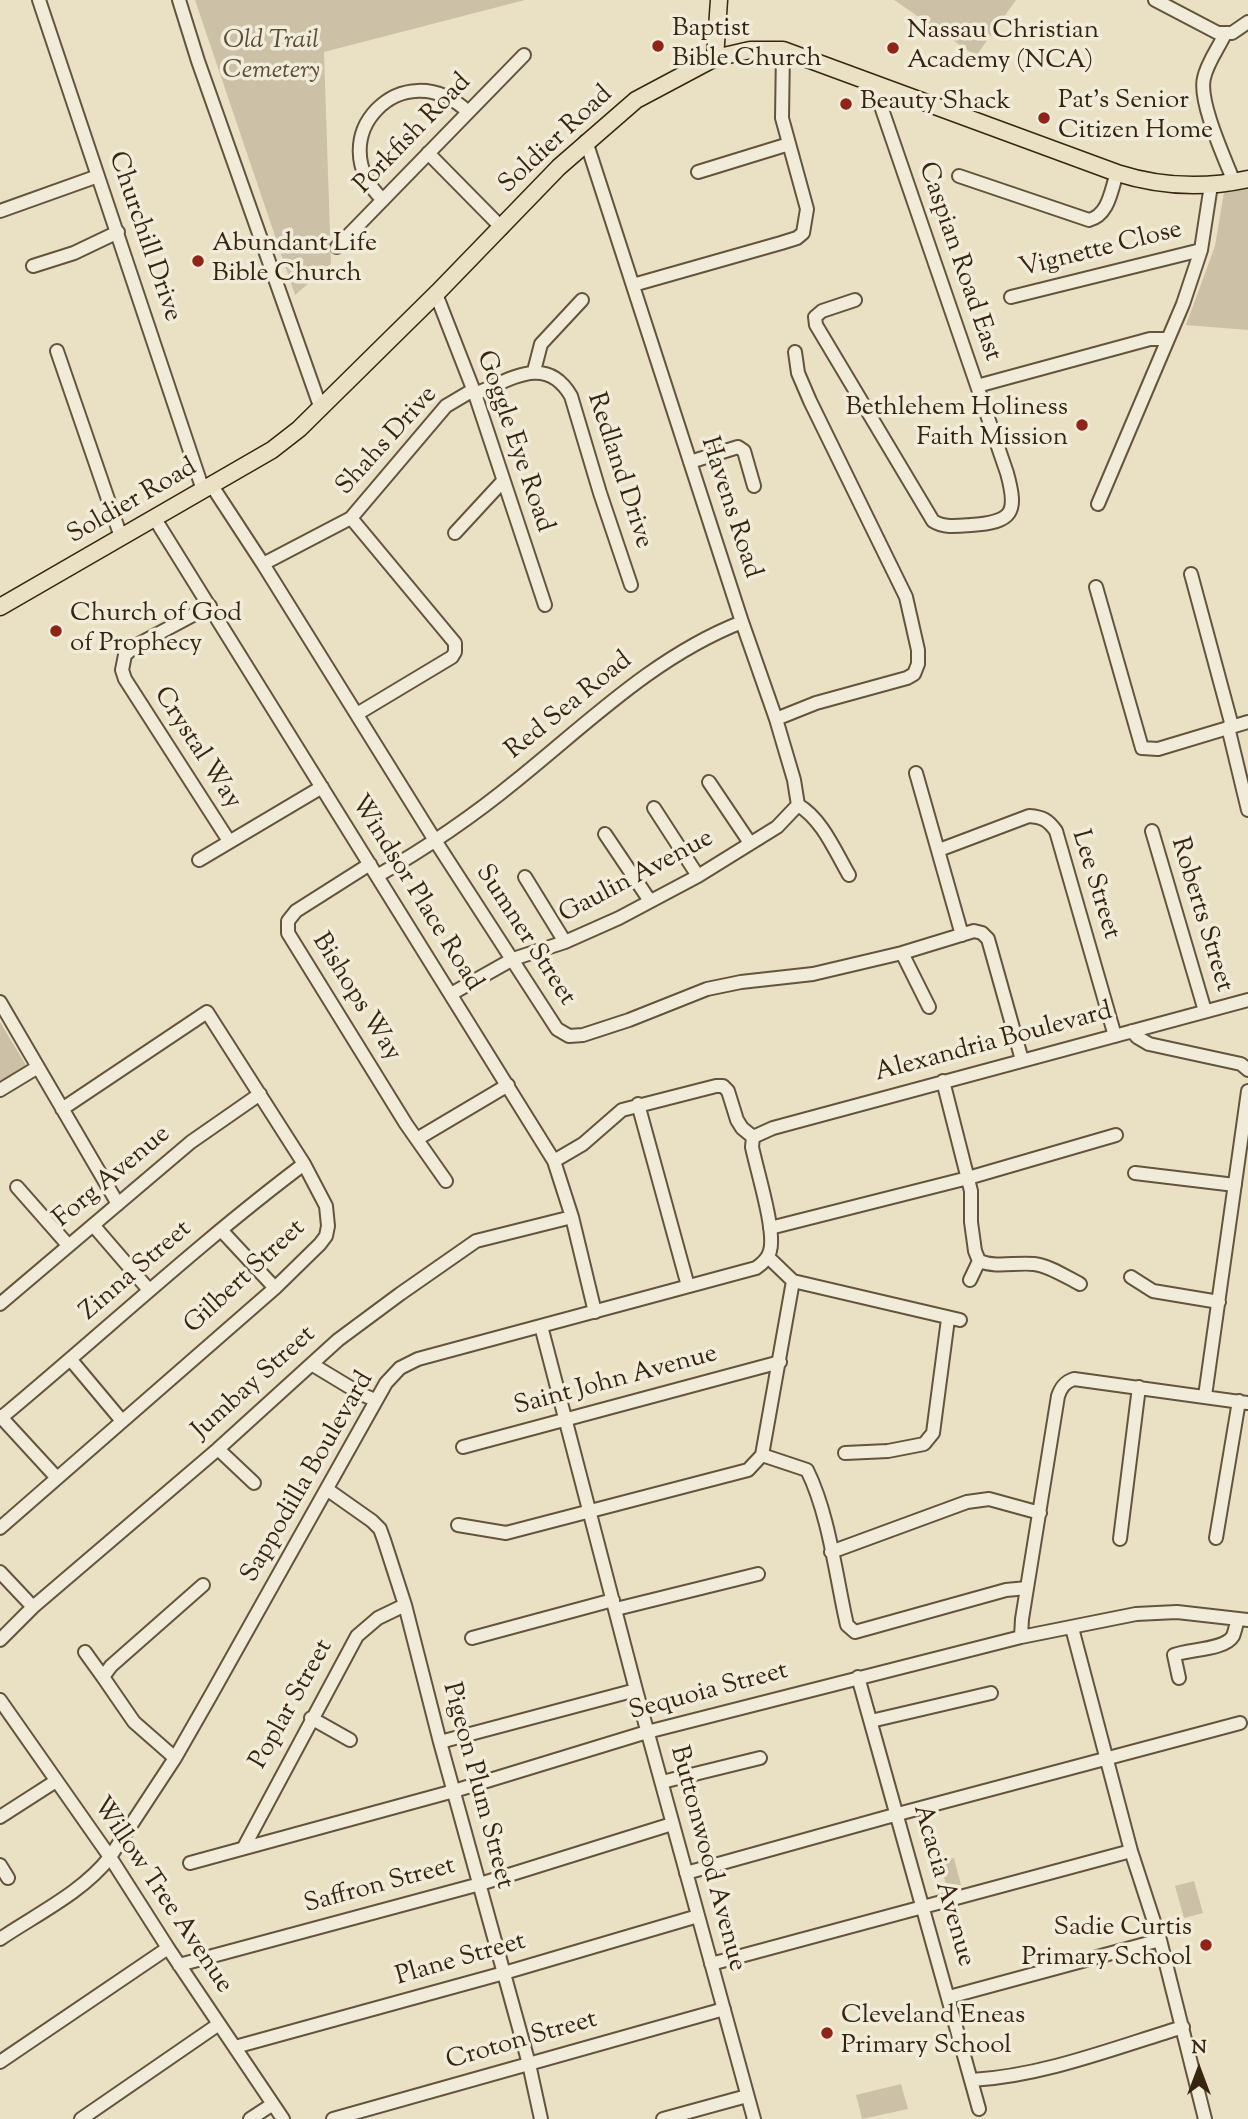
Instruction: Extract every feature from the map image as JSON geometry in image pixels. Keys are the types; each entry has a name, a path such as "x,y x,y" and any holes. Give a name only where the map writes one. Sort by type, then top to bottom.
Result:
{"main road":[{"path":"715,58 719,0"},
{"name":"Soldier Road","path":"0,607 272,450 299,429 586,141 636,100 715,58 750,50 783,50 1117,173 1162,184 1211,185 1241,181"}],"street":[{"name":"Churchill Drive","path":"38,0 208,488"},
{"path":"179,0 320,406"},
{"path":"1155,0 1211,30 1225,34 1236,32 1248,22"},
{"path":"1225,34 1204,78 1203,90 1207,109 1241,181"},
{"path":"633,285 781,243 803,233 807,209 782,118 783,50"},
{"name":"Porkfish Road","path":"338,247 524,55"},
{"name":"Caspian Road East","path":"855,300 822,311 815,317 816,325 933,521 956,526 998,522 1007,515 1012,506 1007,473 873,83"},
{"path":"383,200 366,181 359,156 363,130 376,109 397,94 423,90 448,96 468,112"},
{"name":"Havens Road","path":"586,141 776,719 794,780 798,805"},
{"path":"698,172 789,144"},
{"path":"428,153 502,228"},
{"path":"959,176 1089,220 1098,217 1104,209 1117,173"},
{"path":"0,211 98,176"},
{"path":"1098,504 1184,304 1201,250 1211,185"},
{"path":"33,266 74,253 118,232"},
{"name":"Vignette Close","path":"1011,297 1201,250"},
{"name":"Goggle Eye Road","path":"436,294 474,392 544,605"},
{"path":"474,392 534,371 541,344 582,300"},
{"path":"977,386 1150,339 1167,339"},
{"path":"57,351 121,537"},
{"path":"776,719 816,703 907,678 914,674 918,664 918,650 906,597 810,401 799,373 795,352"},
{"name":"Redland Drive","path":"534,371 555,376 564,383 571,396 631,585"},
{"name":"Shahs Drive","path":"263,564 351,518 446,406 474,392"},
{"path":"690,462 738,447 744,451 754,486"},
{"path":"456,533 503,481"},
{"name":"Sumner Street","path":"208,488 263,564 436,842 557,1029 563,1034 576,1037 629,1020 707,989 741,982 813,974 902,953 962,935"},
{"path":"351,518 455,643 452,657 357,714"},
{"name":"Windsor Place Road","path":"155,519 554,1161 572,1217 595,1311"},
{"path":"1191,574 1248,810"},
{"path":"1097,587 1142,748 1158,749 1248,722"},
{"name":"Crystal Way","path":"210,606 135,646 125,655 122,670 125,679 229,841"},
{"name":"Red Sea Road","path":"377,876 436,842 516,781 623,691 663,663 709,635 742,622"},
{"path":"916,773 962,935 978,932 988,939 1021,1060"},
{"path":"709,782 750,843"},
{"path":"199,860 322,787"},
{"path":"798,805 814,819 849,875"},
{"name":"Gaulin Avenue","path":"450,994 513,959 565,942 619,918 698,876 777,827 798,805"},
{"path":"654,808 698,876"},
{"name":"Lee Street","path":"939,850 1029,816 1040,816 1049,820 1056,831 1115,1036"},
{"name":"Roberts Street","path":"1152,831 1205,1012"},
{"path":"605,834 650,901"},
{"name":"Bishops Way","path":"370,864 296,911 288,921 288,933 406,1124 446,1181"},
{"path":"525,877 565,942"},
{"path":"902,953 929,1007"},
{"name":"Alexandria Boulevard","path":"753,1137 773,1128 1248,1000"},
{"path":"0,1002 118,1205"},
{"name":"Gilbert Street","path":"0,1528 275,1288 326,1236 326,1206 260,1094 207,1013 62,1109"},
{"path":"1132,1031 1149,1044 1241,1063 1248,1070"},
{"path":"0,1090 38,1067"},
{"path":"943,1081 971,1191 975,1251 979,1261 970,1280"},
{"path":"418,1139 508,1085"},
{"path":"554,1161 583,1144 622,1110 638,1104 723,1086 728,1091 737,1120 753,1137 752,1147 770,1228 771,1249 768,1256 793,1281 954,1320 933,1433 924,1444 888,1451 845,1452"},
{"path":"1205,1396 1235,1185 1243,1163 1248,1091"},
{"name":"Forg Avenue","path":"0,1304 191,1142 260,1094"},
{"path":"638,1104 688,1286"},
{"path":"770,1228 968,1178 1116,1135"},
{"name":"Zinna Street","path":"1,1416 303,1164"},
{"path":"1135,1172 1235,1185"},
{"path":"17,1187 68,1245"},
{"name":"Jumbay Street","path":"0,1640 33,1607 218,1449 338,1340 476,1241 572,1217"},
{"path":"93,1225 149,1290"},
{"path":"221,1230 275,1288"},
{"name":"Sappodilla Boulevard","path":"0,1939 80,1885 100,1870 110,1857 175,1758 375,1401 386,1382 400,1368 418,1359 756,1268 768,1256"},
{"path":"979,1261 994,1265 1044,1266 1080,1284"},
{"path":"1131,1277 1153,1291 1219,1302"},
{"path":"458,1525 506,1533 748,1470 762,1455 793,1281"},
{"name":"Buttonwood Avenue","path":"541,1326 647,1732 754,2119"},
{"path":"71,1360 122,1421"},
{"name":"Saint John Avenue","path":"463,1447 780,1362"},
{"path":"313,1365 375,1401"},
{"path":"1021,1637 1058,1396 1061,1387 1074,1379 1243,1402 1216,1538"},
{"path":"1120,1539 1139,1387"},
{"path":"1,1416 57,1478"},
{"path":"218,1449 254,1483"},
{"path":"762,1455 807,1470 814,1484 847,1625 855,1632 1006,1590 1027,1588"},
{"name":"Pigeon Plum Street","path":"327,1490 380,1529 405,1605 529,2064 541,2119"},
{"path":"831,1552 967,1502 989,1499 1040,1513"},
{"path":"0,1572 33,1607"},
{"path":"472,1638 758,1574"},
{"path":"103,1677 111,1666 203,1585"},
{"name":"Poplar Street","path":"244,1847 357,1636 378,1618 405,1605"},
{"name":"Sequoia Street","path":"190,1863 454,1791 647,1732 1021,1637 1136,1614 1177,1612 1243,1620"},
{"path":"1180,1678 1174,1655 1218,1646 1229,1641 1243,1620"},
{"path":"1073,1628 1131,1851 1160,1940 1205,2119"},
{"path":"85,1652 134,1722 175,1758"},
{"name":"Acacia Avenue","path":"859,1677 979,2109"},
{"path":"440,1742 636,1690"},
{"path":"871,1721 991,1693"},
{"name":"Willow Tree Avenue","path":"0,1700 110,1857 283,2119"},
{"path":"312,1718 350,1740"},
{"path":"686,1873 1240,1723"},
{"path":"662,1782 760,1758"},
{"path":"0,1817 56,1781"},
{"name":"Saffron Street","path":"179,1965 480,1884 672,1824"},
{"path":"711,1964 1131,1851"},
{"path":"0,1866 8,1878"},
{"name":"Plane Street","path":"235,2047 698,1916"},
{"path":"949,1997 1160,1940"},
{"path":"0,2062 168,1948"},
{"name":"Croton Street","path":"333,2119 724,2009"},
{"path":"81,2119 219,2024"},
{"path":"972,2080 994,2079 1055,2065 1183,2027"},
{"path":"663,2119 747,2096"},
{"path":"250,2119 273,2104"}],"green space":[{"name":"Old Trail Cemetery","path":"195,0 525,0 324,52 331,264 295,295"},
{"path":"894,0 1016,0 976,56"},
{"path":"1248,187 1248,330 1186,325 1215,246 1224,192"},
{"path":"0,1022 29,1070 0,1087"},
{"path":"954,1858 961,1885 947,1889 940,1861"},
{"path":"1194,1881 1203,1913 1184,1918 1175,1886"},
{"path":"901,2084 908,2109 862,2119 856,2095"}],"place":[{"name":"Baptist Bible Church","path":"658,46"},
{"name":"Nassau Christian Academy (NCA)","path":"893,48"},
{"name":"Beauty Shack","path":"846,104"},
{"name":"Pat's Senior Citizen Home","path":"1044,118"},
{"name":"Abundant Life Bible Church","path":"198,261"},
{"name":"Bethlehem Holiness Faith Mission","path":"1082,425"},
{"name":"Church of God of Prophecy","path":"56,631"},
{"name":"Sadie Curtis Primary School","path":"1206,1945"},
{"name":"Cleveland Eneas Primary School","path":"827,2033"}]}
